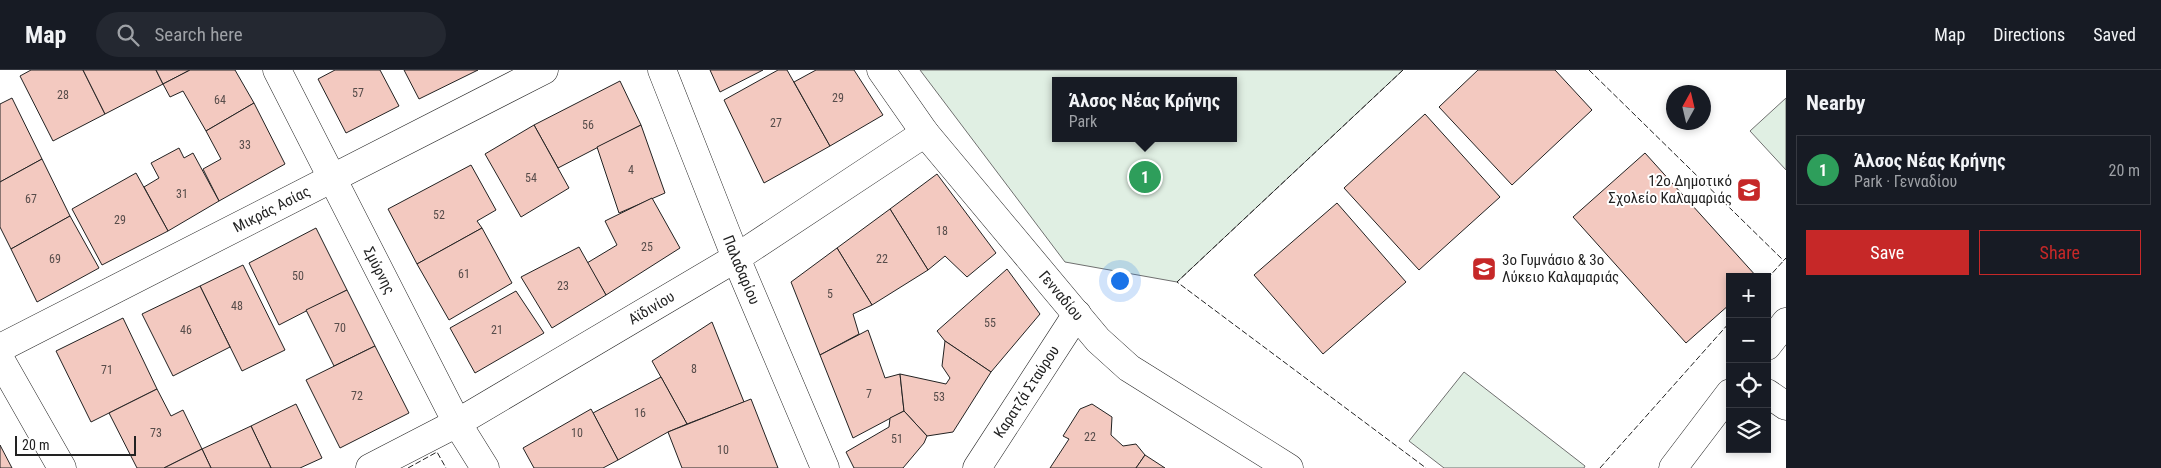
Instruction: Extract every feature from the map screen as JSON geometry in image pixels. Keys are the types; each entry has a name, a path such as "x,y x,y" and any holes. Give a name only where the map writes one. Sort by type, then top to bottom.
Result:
{"street":[{"name":"Σμύρνης","path":"277,70 457,422 485,468"},
{"name":"Μικράς Ασίας","path":"0,348 544,70"},
{"name":"Παλαδαρίου","path":"662,70 736,258 826,468"},
{"name":"Γενναδίου","path":"881,70 925,133 1098,340 1129,368 1289,468"},
{"name":"Αϊδινίου","path":"370,468 457,422 736,258 925,133"},
{"name":"Καρατζά Σταύρου","path":"977,468 1077,314"},
{"path":"1771,341 1786,322"},
{"path":"0,359 62,468"},
{"path":"1771,397 1786,406"},
{"path":"1673,468 1726,399"}],"green space":[{"path":"920,70 1403,70 1177,282 1065,262"},
{"path":"1786,98 1786,170 1750,131"},
{"path":"1464,372 1585,466 1584,468 1444,468 1409,441"}],"building":[{"path":"31,70 83,70 105,114 53,141 20,76"},
{"path":"83,70 156,70 163,84 105,114"},
{"path":"156,70 190,70 163,84"},
{"path":"190,70 235,70 254,103 206,131 183,91 170,97 163,84"},
{"path":"335,70 380,70 399,106 346,133 318,79"},
{"path":"404,70 478,70 419,99"},
{"path":"710,70 763,70 720,92"},
{"path":"778,70 787,70 830,146 764,183 724,100"},
{"path":"816,70 854,70 883,115 830,146 794,82"},
{"path":"1478,70 1555,70 1592,110 1512,185 1439,107"},
{"path":"620,81 641,125 558,168 534,125"},
{"path":"12,98 42,159 0,182 0,104"},
{"path":"254,103 285,164 219,201 203,169 221,159 206,131"},
{"path":"1425,114 1500,197 1419,270 1344,188"},
{"path":"534,125 569,188 521,217 485,154"},
{"path":"641,125 665,193 619,213 597,147"},
{"path":"179,148 184,158 193,153 219,201 168,231 144,187 159,178 151,163"},
{"path":"1645,153 1753,273 1726,273 1726,308 1686,343 1573,217"},
{"path":"42,159 70,216 11,249 0,227 0,182"},
{"path":"471,165 496,210 477,221 482,228 417,264 388,209"},
{"path":"136,173 168,231 102,265 72,209"},
{"path":"937,174 996,253 967,277 945,256 928,270 890,209"},
{"path":"652,198 680,248 606,295 587,263 617,245 605,221"},
{"path":"1337,203 1406,282 1323,354 1254,275"},
{"path":"890,209 928,270 872,305 837,248"},
{"path":"70,216 99,268 37,302 11,249"},
{"path":"316,228 347,290 279,325 249,263"},
{"path":"482,228 512,283 449,320 417,264"},
{"path":"579,247 606,295 552,328 521,277"},
{"path":"837,248 872,305 853,314 859,334 820,355 791,282"},
{"path":"243,265 285,350 242,371 200,286"},
{"path":"1007,269 1040,314 991,372 945,341 937,331"},
{"path":"200,286 230,347 173,376 142,314"},
{"path":"347,290 375,346 334,366 306,310"},
{"path":"516,291 544,333 475,373 450,328"},
{"path":"123,318 157,389 91,422 56,351"},
{"path":"712,322 744,402 687,424 652,361"},
{"path":"868,330 885,378 900,374 904,411 853,438 820,355"},
{"path":"945,341 991,372 953,432 927,436 904,411 900,374 946,384 950,378 942,366"},
{"path":"375,346 409,413 340,448 306,380"},
{"path":"661,377 687,424 668,432 618,460 593,413"},
{"path":"157,389 171,416 183,410 202,449 164,468 137,468 109,413"},
{"path":"751,399 778,468 682,468 668,432"},
{"path":"296,404 322,458 300,468 271,468 251,426"},
{"path":"1092,404 1112,417 1111,435 1123,446 1136,444 1145,455 1136,468 1050,468 1069,439 1063,436 1080,409"},
{"path":"591,409 618,460 603,468 534,468 523,448"},
{"path":"904,411 927,436 924,443 903,468 854,468 846,452 889,427 890,418"},
{"path":"251,426 271,468 211,468 202,449"},
{"path":"0,445 12,468 0,468"},
{"path":"202,449 211,468 164,468"},
{"path":"1145,455 1165,468 1136,468"}],"fence":[{"path":"1403,70 1177,282 1426,468"},
{"path":"1589,70 1784,261"},
{"path":"1771,275 1786,258"},
{"path":"1600,468 1726,326"},
{"path":"408,468 437,452 446,468"}],"place":[{"name":"Άλσος Νέας Κρήνης","path":"1145,177"},
{"name":"12ο Δημοτικό Σχολείο Καλαμαριάς","path":"1749,190"},
{"name":"3ο Γυμνάσιο & 3ο Λύκειο Καλαμαριάς","path":"1484,269"}]}
